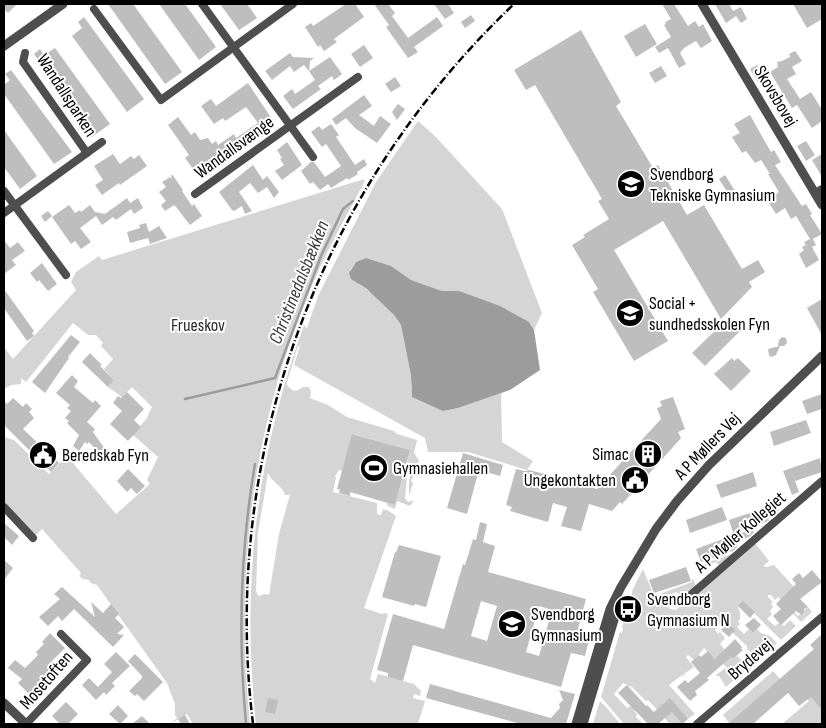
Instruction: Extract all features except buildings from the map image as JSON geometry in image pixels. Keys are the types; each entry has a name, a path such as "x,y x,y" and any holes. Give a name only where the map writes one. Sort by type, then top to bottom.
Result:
{"street":[{"path":"4,46 63,4"},
{"name":"Wandallsvænge","path":"202,4 313,157"},
{"path":"94,9 161,100 293,4"},
{"name":"Skovsbovej","path":"702,4 819,191 822,205"},
{"name":"Wandallsparken","path":"25,53 23,62 87,153"},
{"name":"Wandallsvænge","path":"195,194 358,76"},
{"name":"Wandallsparken","path":"4,213 102,142"},
{"path":"4,191 66,276"},
{"name":"A P Møllers Vej","path":"576,724 610,609 656,529 692,483 708,466 822,356"},
{"name":"A P Møller Kollegiet","path":"674,602 686,599 822,481"},
{"path":"4,507 33,538"},
{"name":"A P Møllers Vej","path":"583,724 616,609 631,573"},
{"name":"Brydevej","path":"697,724 822,617"},
{"name":"Mosetoften","path":"26,724 87,660 61,634"},
{"path":"4,703 26,724"}],"green space":[{"path":"418,121 435,136 502,209 542,313 534,330 529,322 459,291 442,291 411,280 390,266 366,258 356,262 350,270 360,285 371,292 394,315 401,325 411,377 411,390 443,411 458,408 501,393 502,442 533,461 527,470 468,452 428,452 425,438 294,365 300,347 298,346 287,382 287,385 292,390 296,391 303,387 309,387 311,392 310,398 328,405 347,417 417,440 414,453 419,461 415,464 411,474 413,476 411,481 413,483 409,496 409,481 413,464 407,462 410,450 353,434 342,471 339,470 335,476 333,492 377,503 377,514 381,515 383,509 396,516 364,608 388,614 370,679 375,683 378,674 414,684 421,691 420,696 414,694 413,698 425,701 418,724 256,724 250,621 256,522 264,472 274,423 304,325 307,328 318,296 376,182","holes":["268,473 285,495 290,495 279,534 269,595 258,596 256,590 258,533"]},
{"name":"Frueskov","path":"362,179 365,181 323,260 296,326 278,381 264,437 254,493 247,550 246,666 250,724 193,724 187,714 170,724 177,718 175,715 175,704 167,683 97,585 79,576 81,573 42,529 35,536 4,502 4,437 14,440 49,474 67,456 116,514 150,484 147,480 158,457 133,435 147,418 152,407 132,387 122,397 108,387 114,380 104,369 113,359 101,346 103,343 96,335 88,335 73,323 26,382 21,378 21,384 11,385 4,389 4,347 13,359 76,290 71,282 76,272 99,256 102,260 361,180 360,182"},
{"path":"406,465 408,466 405,498 408,502 414,500 410,506 397,501 395,509 388,506 386,502 395,505"},
{"path":"755,543 769,561 763,566 774,565 794,587 783,600 798,616 808,607 812,612 801,622 778,597 775,600 771,595 768,595 773,602 771,604 773,607 770,611 772,614 767,619 775,626 779,623 784,626 790,620 796,626 781,640 743,602 738,608 740,619 738,621 740,624 737,627 744,634 749,629 753,633 757,629 761,633 770,636 777,643 757,659 747,646 721,622 715,630 718,634 720,632 725,638 720,644 733,659 737,656 742,660 748,656 754,663 737,677 723,664 721,665 704,648 696,658 698,663 688,655 686,657 694,667 684,674 684,677 682,675 669,685 695,714 688,719 681,712 676,717 682,724 670,724 648,700 646,701 632,687 623,683 614,694 627,708 633,704 636,708 634,711 637,714 636,717 643,724 624,724 601,697 620,632 622,633 627,611 629,611 630,607 628,606 633,589 643,569 654,596 692,582 693,579 696,586 683,597 676,592 667,596 667,606 676,610"},
{"path":"737,552 720,566 716,562 702,567 701,565"},
{"path":"725,668 736,678 726,687 719,676 715,676"},
{"path":"773,671 781,680 730,724 723,715"},
{"path":"793,684 811,696 822,710 822,724 782,724 809,701"},
{"path":"600,701 607,708 620,724 593,724"}],"shaded area":[{"path":"366,258 391,266 411,280 442,291 459,291 500,306 529,322 534,330 540,370 510,390 458,408 443,411 412,397 411,376 401,325 394,315 367,289 351,279 349,273 356,262"}],"waterway":[{"name":"Christinedalsbækken","path":"185,399 275,378 321,256 343,209 353,201"},
{"path":"246,724 241,626 243,562 255,464"}],"railway":[{"path":"253,724 247,623 252,524 269,427 298,333 337,243 386,157 445,77 514,4"}],"place":[{"name":"Svendborg Tekniske Gymnasium","path":"631,184"},
{"name":"Social + sundhedsskolen Fyn","path":"630,313"},
{"name":"Simac","path":"648,454"},
{"name":"Beredskab Fyn","path":"43,455"},
{"name":"Gymnasiehallen","path":"374,468"},
{"name":"Ungekontakten","path":"635,480"},
{"name":"Svendborg Gymnasium N","path":"628,609"},
{"name":"Svendborg Gymnasium","path":"512,624"}]}
